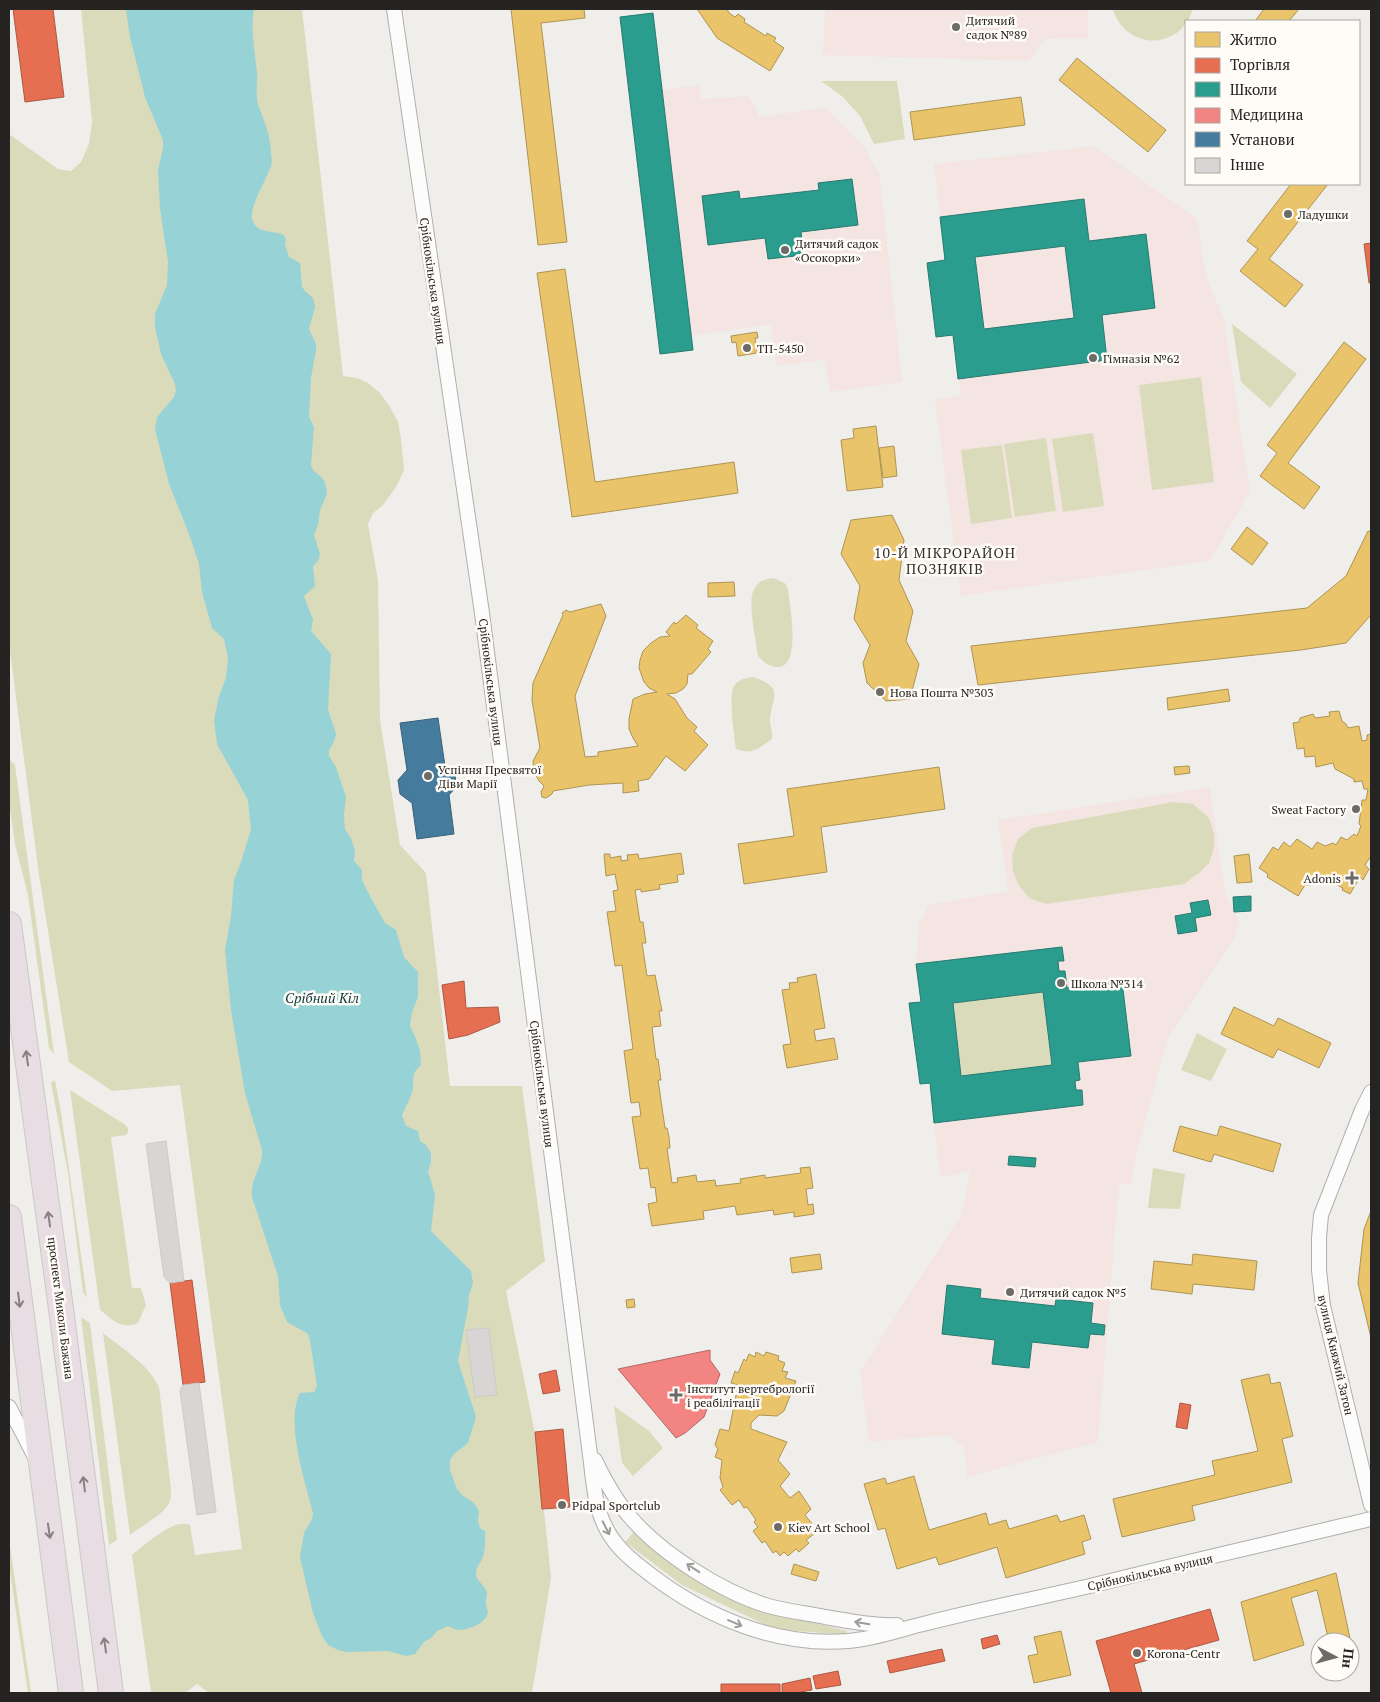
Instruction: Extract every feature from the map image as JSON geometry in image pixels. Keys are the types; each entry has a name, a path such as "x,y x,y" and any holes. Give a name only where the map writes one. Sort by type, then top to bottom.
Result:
{"highway":[{"name":"проспект Миколи Бажана","path":"9,924 111,1693"},
{"path":"9,1217 70,1690"}],"street":[{"name":"Срібнокільська вулиця","path":"394,9 482,613 589,1447 598,1510 612,1539 631,1559 672,1590 722,1617 750,1629 779,1636 813,1641 845,1641 861,1640 928,1622 1067,1592 1371,1519"},
{"name":"вулиця Княжий Затон","path":"1371,1092 1362,1110 1321,1215 1319,1238 1322,1306 1371,1505"},
{"path":"9,1407 42,1471"},
{"name":"Срібнокільська вулиця","path":"589,1447 607,1484 633,1520 682,1562 724,1587 780,1609 862,1624 885,1626 928,1622"}],"shaded area":[{"name":"Дитячий садок №89","path":"825,9 1088,9 1088,38 1044,39 1029,61 823,55"},
{"name":"Дитячий садок «Осокорки»","path":"699,85 701,99 749,96 760,117 826,107 865,148 880,176 902,382 830,392 824,360 776,366 771,324 692,336 662,90"},
{"name":"Гімназія №62","path":"1094,146 1197,219 1206,277 1224,319 1250,491 1210,561 961,596 935,400 961,395 953,335 937,337 927,263 945,260 934,164"},
{"name":"Школа №314","path":"1210,787 1225,893 1239,920 1235,937 1168,1037 1137,1152 1131,1184 1119,1184 1098,1442 967,1477 964,1448 948,1435 869,1442 860,1371 962,1213 970,1171 940,1177 930,1083 920,1084 909,1003 921,1002 916,964 919,923 929,905 1008,891 998,820"}],"green space":[{"path":"81,9 302,9 343,376 357,378 368,383 380,393 398,422 401,439 404,470 396,487 383,505 373,513 368,524 378,581 380,720 400,845 426,873 450,1086 522,1086 545,1261 506,1291 537,1443 551,1578 532,1693 209,1693 197,1684 185,1693 151,1693 132,1555 168,1529 183,1524 190,1525 195,1555 242,1549 180,1085 112,1091 69,1062 39,875 9,643 9,134 58,169 71,171 81,162 89,144 92,122"},
{"path":"1113,9 1193,9 1188,20 1185,20 1184,26 1173,35 1164,39 1145,40 1137,37 1122,26"},
{"path":"821,81 897,81 905,139 874,144 860,116 843,97"},
{"path":"1232,324 1297,374 1270,408 1241,382"},
{"path":"1201,377 1214,482 1152,490 1139,385"},
{"path":"1093,433 1104,506 1063,512 1052,439"},
{"path":"1046,438 1056,511 1015,517 1004,444"},
{"path":"1002,445 1012,518 971,524 961,450"},
{"path":"774,578 786,584 792,620 790,656 786,664 779,667 767,664 758,656 751,609 752,594 755,588 759,583"},
{"path":"753,677 763,681 773,689 774,698 770,720 772,739 759,748 751,751 742,751 736,749 732,718 732,693 734,685 739,681"},
{"path":"9,759 15,765 54,1054 49,1048 28,895 15,844 9,803"},
{"path":"1173,802 1193,804 1209,818 1214,834 1214,848 1209,863 1184,884 1046,904 1029,898 1018,884 1013,871 1012,855 1018,839 1032,828"},
{"path":"1043,992 1052,1065 961,1076 953,1003"},
{"path":"1197,1033 1227,1049 1211,1081 1181,1070"},
{"path":"55,1080 87,1298 83,1292 68,1173 51,1083"},
{"path":"70,1090 128,1128 126,1135 111,1137 132,1288 141,1288 146,1305 138,1323 132,1325 122,1325 100,1310"},
{"path":"1153,1168 1185,1174 1180,1209 1148,1208"},
{"path":"81,1317 90,1323 117,1540 109,1545"},
{"path":"103,1333 142,1364 159,1387 171,1489 170,1499 168,1505 161,1513 130,1535"},
{"path":"614,1406 649,1431 663,1448 633,1476 622,1463"},
{"path":"634,1532 645,1541 779,1614 847,1631 846,1635 774,1629 682,1585 625,1542"},
{"path":"9,1539 31,1693 28,1693 9,1565"}],"water":[{"name":"Срібний Кіл","path":"126,9 254,9 253,33 257,73 257,100 268,135 272,160 253,208 252,219 257,227 265,231 284,235 289,257 300,263 302,287 313,298 315,307 309,329 316,344 311,378 309,417 314,427 311,465 313,470 325,482 327,494 320,510 318,525 314,535 320,554 318,561 313,566 315,586 304,596 313,620 311,631 331,654 328,709 336,734 329,750 329,756 336,767 346,797 345,829 351,838 355,851 354,861 362,870 362,880 385,923 396,930 404,957 418,972 418,997 412,1012 410,1026 420,1051 421,1065 414,1073 413,1088 402,1115 406,1126 418,1131 420,1141 426,1145 431,1153 431,1163 428,1171 435,1195 431,1231 471,1271 473,1283 469,1295 458,1361 476,1417 468,1443 454,1454 450,1460 450,1470 457,1489 463,1496 473,1502 479,1511 478,1521 480,1528 485,1531 484,1552 476,1576 487,1593 486,1604 488,1612 481,1623 467,1629 459,1630 448,1626 437,1631 424,1642 415,1654 406,1656 388,1651 347,1652 328,1645 322,1636 313,1613 300,1557 304,1533 312,1519 313,1513 301,1469 295,1435 296,1405 300,1393 314,1392 317,1386 310,1340 307,1333 287,1322 280,1305 278,1276 252,1197 253,1184 261,1163 262,1150 245,1093 231,1010 225,950 231,916 234,880 251,829 248,800 217,744 214,720 219,696 226,678 228,658 224,639 212,628 202,592 199,564 169,484 155,429 157,417 174,397 176,390 161,354 155,327 155,314 167,285 168,262 160,209 158,170 163,140 145,97 130,37"}],"building: Житло":[{"path":"511,9 584,9 585,18 541,23 567,242 538,245"},
{"path":"697,9 727,9 735,17 738,14 745,19 744,22 766,36 767,33 776,38 774,41 784,48 770,71 717,38"},
{"path":"1264,9 1299,9 1290,20 1256,20"},
{"path":"1077,58 1166,130 1148,152 1059,80"},
{"path":"1021,97 1025,125 914,140 910,112"},
{"path":"1290,185 1327,185 1269,259 1303,285 1285,307 1240,271 1258,249 1247,241"},
{"path":"565,269 595,482 734,462 738,493 572,517 537,273"},
{"name":"ТП-5450","path":"757,332 758,338 755,338 757,353 738,356 736,342 732,343 731,336"},
{"path":"1344,342 1366,359 1288,463 1320,487 1304,509 1260,476 1277,453 1267,445"},
{"path":"876,426 883,487 847,491 841,440 854,438 853,429"},
{"path":"894,446 897,476 883,478 879,448"},
{"path":"892,515 904,540 899,580 913,611 906,641 919,664 910,699 886,701 867,683 863,663 870,645 854,619 860,586 841,554 851,520"},
{"path":"1247,527 1268,543 1252,565 1231,549"},
{"path":"1368,531 1371,532 1371,615 1346,643 1301,650 978,685 971,646 1307,608 1346,576"},
{"path":"734,582 735,596 708,597 708,583"},
{"path":"601,604 606,616 575,696 585,757 598,756 598,752 638,746 629,729 633,699 657,692 649,688 644,682 639,668 643,651 660,637 670,636 666,632 674,622 676,624 686,615 698,625 696,628 713,641 708,649 711,652 692,674 688,674 687,684 683,689 676,693 667,694 675,699 687,718 697,727 694,731 708,745 685,771 666,756 649,779 638,781 639,791 623,793 623,783 589,785 553,791 546,798 542,797 541,792 544,786 534,772 533,761 540,748 532,700 533,683 563,615 562,613 566,610 570,612"},
{"path":"1228,689 1230,701 1168,710 1167,698"},
{"path":"1339,711 1342,721 1348,728 1359,726 1362,741 1367,740 1367,735 1371,734 1371,856 1365,865 1369,869 1363,880 1360,877 1350,894 1335,884 1337,879 1332,875 1327,879 1325,878 1322,885 1315,880 1311,885 1305,885 1298,896 1267,877 1268,874 1259,868 1273,847 1278,850 1284,842 1290,847 1297,839 1312,849 1317,842 1325,846 1333,843 1336,845 1341,837 1347,840 1354,834 1357,836 1361,826 1359,824 1362,800 1366,800 1368,789 1364,789 1362,781 1354,782 1354,779 1335,769 1333,763 1316,767 1315,756 1305,757 1304,748 1297,749 1293,723 1299,722 1300,718 1313,714 1315,718 1330,716 1329,712"},
{"path":"1189,766 1190,773 1175,775 1174,767"},
{"path":"939,767 945,809 821,827 827,872 744,884 738,844 794,836 787,789"},
{"path":"681,853 684,874 677,875 678,882 659,885 660,889 641,892 641,889 635,890 640,922 643,922 646,943 642,943 647,976 655,975 662,1011 659,1011 661,1026 652,1027 661,1080 658,1080 665,1128 667,1128 669,1137 670,1148 667,1148 672,1183 678,1182 677,1178 696,1175 697,1182 715,1180 716,1186 741,1183 740,1179 765,1175 765,1178 801,1173 800,1168 810,1167 813,1188 806,1189 808,1205 813,1204 814,1214 794,1217 794,1212 774,1215 773,1210 737,1215 735,1206 703,1211 704,1219 652,1226 648,1204 657,1202 655,1187 651,1188 648,1168 640,1169 632,1117 641,1116 639,1102 631,1103 624,1051 633,1049 622,965 615,966 607,912 616,911 613,891 618,890 615,874 606,876 604,854 610,854 610,858 621,856 621,861 628,860 627,855 638,854 639,859"},
{"path":"1249,854 1252,882 1237,883 1234,856"},
{"path":"816,974 825,1028 814,1030 816,1041 834,1038 838,1059 787,1068 783,1045 791,1044 782,990 790,989 789,983 798,982 797,978"},
{"path":"1234,1007 1274,1026 1278,1018 1331,1043 1319,1068 1278,1049 1273,1058 1221,1034"},
{"path":"1180,1126 1217,1136 1220,1126 1281,1144 1273,1172 1214,1154 1211,1162 1173,1151"},
{"path":"1371,1211 1371,1338 1358,1283 1364,1229"},
{"path":"820,1254 822,1269 792,1273 790,1258"},
{"path":"1193,1254 1257,1261 1254,1290 1193,1284 1192,1294 1151,1289 1154,1261 1192,1265"},
{"path":"634,1299 635,1307 627,1308 626,1300"},
{"path":"756,1352 764,1356 766,1352 779,1356 778,1360 785,1363 782,1371 788,1372 785,1378 796,1381 784,1411 777,1416 759,1415 751,1423 751,1429 787,1442 778,1460 790,1474 780,1486 790,1498 799,1491 811,1509 805,1515 813,1525 809,1528 814,1534 806,1540 809,1543 799,1552 796,1549 788,1556 784,1552 780,1556 776,1551 773,1553 765,1541 762,1543 753,1531 758,1527 754,1522 756,1520 747,1507 744,1508 739,1500 732,1505 720,1490 723,1487 720,1478 722,1460 715,1457 718,1449 715,1445 720,1429 729,1431 738,1385 731,1383 735,1371 738,1373 744,1359 746,1361 749,1354 755,1357"},
{"path":"1269,1374 1271,1384 1280,1382 1293,1436 1282,1439 1292,1482 1192,1506 1195,1520 1122,1537 1113,1499 1215,1475 1212,1461 1258,1451 1241,1380"},
{"path":"914,1476 929,1530 986,1513 989,1525 1006,1520 1009,1529 1057,1515 1060,1522 1084,1515 1091,1539 1082,1542 1085,1554 1006,1578 997,1547 939,1565 936,1557 897,1569 885,1528 878,1530 864,1484 885,1478 887,1484"},
{"path":"794,1564 819,1572 816,1581 791,1574"},
{"path":"1336,1573 1349,1632 1327,1632 1317,1590 1291,1598 1304,1645 1254,1661 1241,1602"},
{"path":"1061,1631 1071,1675 1034,1683 1028,1656 1038,1654 1034,1637"}],"building: Торгівля":[{"path":"13,9 53,9 64,97 25,102"},
{"path":"1371,243 1371,283 1369,283 1364,244"},
{"path":"464,981 466,1008 498,1007 500,1022 468,1035 449,1039 442,985"},
{"path":"192,1280 205,1382 183,1385 170,1283"},
{"path":"556,1370 560,1391 543,1394 539,1374"},
{"path":"1180,1403 1191,1405 1187,1429 1176,1427"},
{"path":"563,1429 570,1507 542,1509 535,1432"},
{"name":"Korona-Centr","path":"1210,1609 1219,1640 1134,1664 1142,1693 1111,1693 1096,1641"},
{"path":"997,1635 1000,1644 983,1649 981,1639"},
{"path":"942,1649 945,1661 890,1673 887,1661"},
{"path":"838,1671 841,1685 816,1689 813,1676"},
{"path":"810,1678 812,1690 782,1693 782,1684"},
{"path":"721,1684 780,1684 780,1693 721,1693"}],"building: Школи":[{"path":"653,13 693,350 660,354 620,17"},
{"path":"852,179 858,225 801,232 804,255 768,259 765,238 708,245 702,196 739,191 740,199 819,190 818,183"},
{"path":"1084,199 1089,241 1146,234 1155,308 1102,315 1107,360 958,379 953,335 936,337 927,263 945,260 940,217","holes":["1065,246 1074,318 984,329 975,257"]},
{"path":"1251,896 1251,911 1234,912 1233,897"},
{"path":"1208,900 1211,915 1195,918 1197,931 1178,934 1175,916 1192,913 1190,903"},
{"path":"1062,947 1064,961 1058,961 1059,971 1065,971 1067,988 1122,981 1131,1056 1078,1062 1080,1080 1075,1081 1076,1090 1082,1090 1083,1105 934,1123 930,1083 920,1084 909,1003 921,1002 916,964","holes":["1043,992 1052,1065 961,1076 953,1003"]},
{"path":"1009,1156 1036,1158 1035,1167 1008,1165"},
{"path":"947,1285 981,1289 980,1298 1055,1306 1056,1299 1093,1303 1091,1323 1105,1325 1104,1335 1090,1334 1088,1348 1032,1342 1029,1368 992,1364 995,1340 942,1334"}],"building: Медицина":[{"name":"Інститут вертебрології і реабілітації","path":"710,1350 710,1360 720,1374 704,1417 676,1438 618,1369"}],"building: Установи":[{"name":"Успіння Пресвятої Діви Марії","path":"438,718 445,766 455,773 456,787 449,795 454,834 417,839 412,803 400,794 398,780 407,770 400,723"}],"building: Інше":[{"path":"166,1141 184,1281 170,1283 164,1277 146,1144"},
{"path":"489,1328 497,1395 475,1397 466,1330"},
{"path":"199,1383 216,1512 197,1515 180,1391 183,1385"}],"place":[{"name":"Дитячий садок №89","path":"956,27"},
{"name":"Ладушки","path":"1288,214"},
{"name":"Дитячий садок «Осокорки»","path":"785,250"},
{"name":"ТП-5450","path":"747,348"},
{"name":"Гімназія №62","path":"1093,358"},
{"name":"Нова Пошта №303","path":"880,692"},
{"name":"Успіння Пресвятої Діви Марії","path":"428,776"},
{"name":"Sweat Factory","path":"1356,809"},
{"name":"Adonis","path":"1352,878"},
{"name":"Школа №314","path":"1061,983"},
{"name":"Дитячий садок №5","path":"1010,1292"},
{"name":"Інститут вертебрології і реабілітації","path":"676,1395"},
{"name":"Pidpal Sportclub","path":"562,1505"},
{"name":"Kiev Art School","path":"778,1527"},
{"name":"Korona-Centr","path":"1137,1653"}],"district":[{"name":"10-Й МІКРОРАЙОН ПОЗНЯКІВ","path":"945,560"}]}
